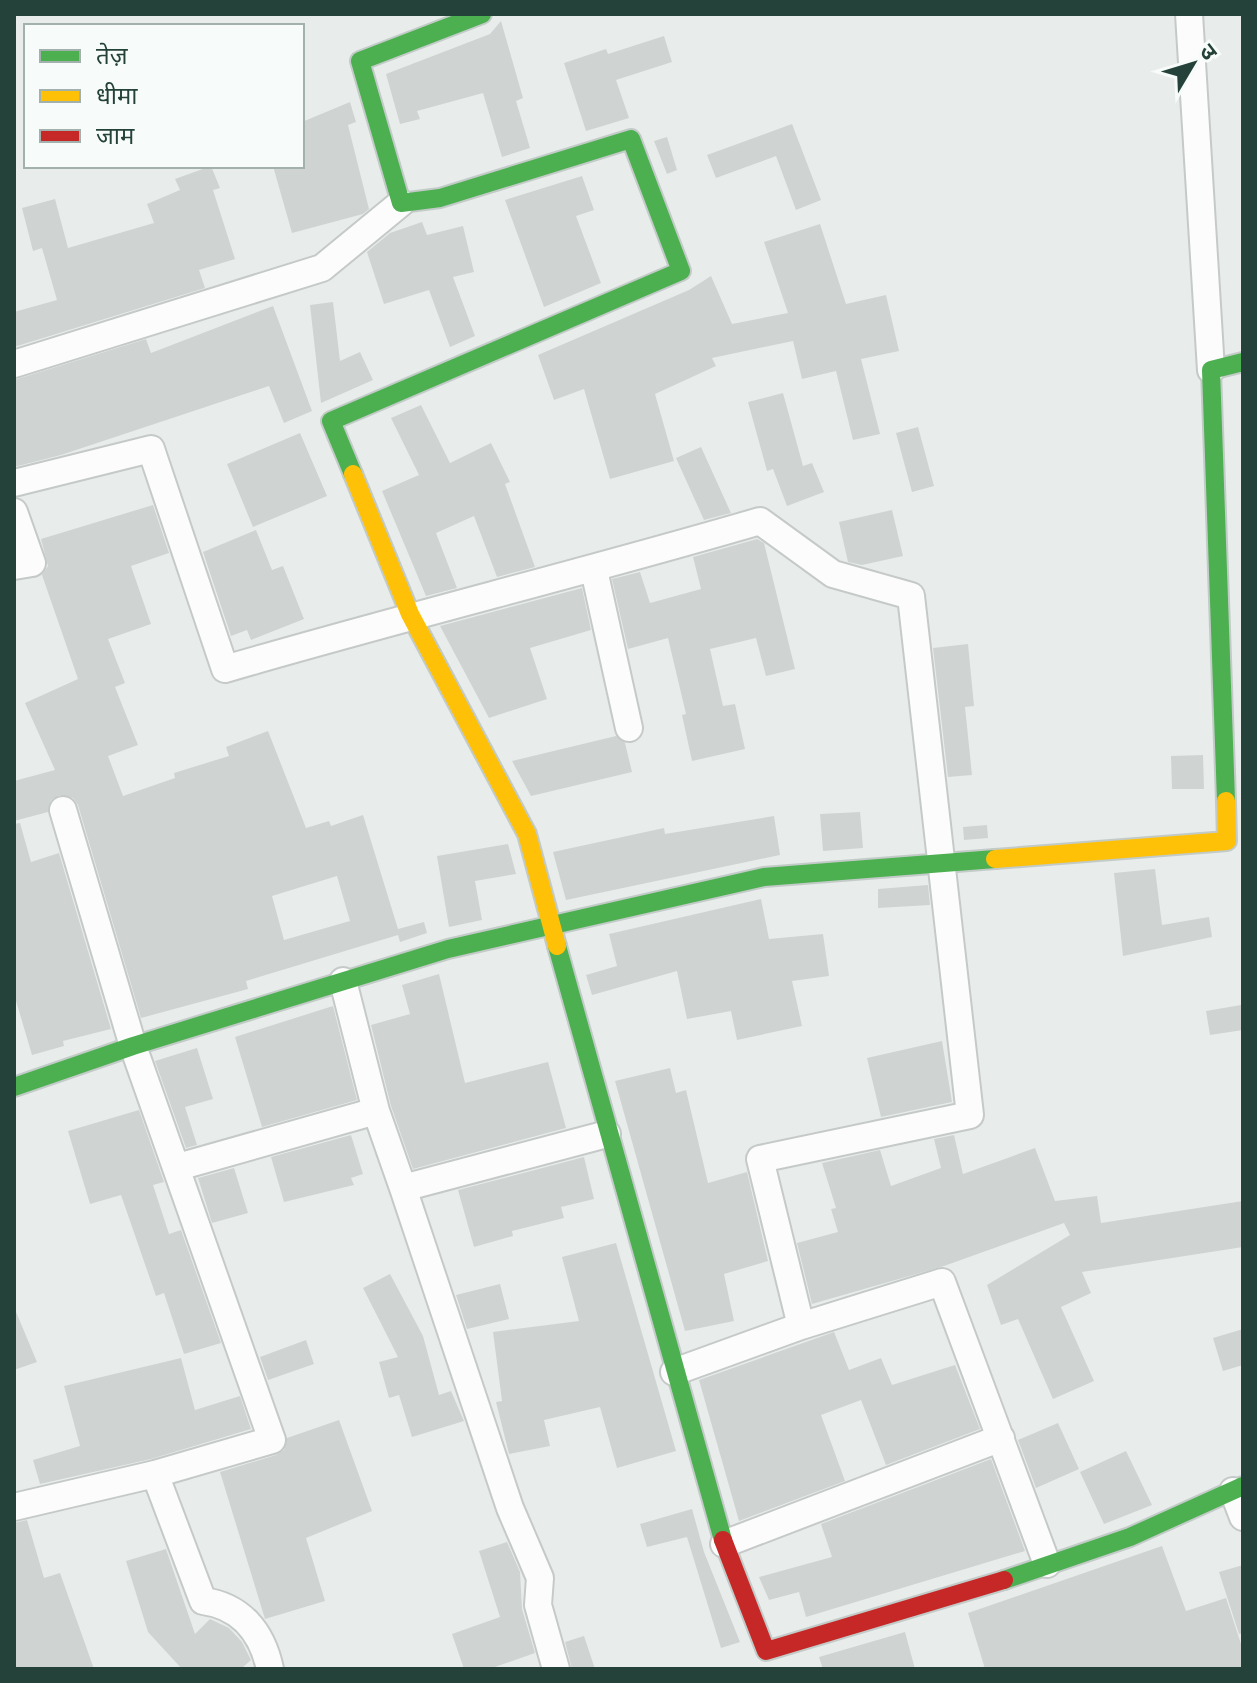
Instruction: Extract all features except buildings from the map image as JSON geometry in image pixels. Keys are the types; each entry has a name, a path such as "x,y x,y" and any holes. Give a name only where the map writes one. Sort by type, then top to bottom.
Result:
{"street":[{"path":"401,203 360,61 482,14"},
{"path":"14,1087 133,1046 448,949 551,928 764,877 1227,841 1211,370 1189,14"},
{"path":"14,364 322,268 401,203 440,198 631,139 681,271 331,421 410,614 527,834 607,1134 724,1544 768,1660 1196,1510 1238,1488 1243,1517"},
{"path":"1211,370 1243,362"},
{"path":"14,483 151,449 225,669 410,614 594,570 760,521 833,574 911,596 970,1115 760,1159 801,1326"},
{"path":"14,512 32,563 14,566"},
{"path":"594,570 629,728"},
{"path":"14,1507 155,1474 272,1440 133,1046 63,810"},
{"path":"343,981 376,1111 510,1508 540,1578 538,1605 556,1669"},
{"path":"178,1167 376,1111"},
{"path":"403,1188 607,1134"},
{"path":"674,1372 801,1326 942,1282 1047,1564"},
{"path":"724,1544 1001,1438"},
{"path":"155,1474 203,1601 227,1604 256,1631 270,1669"}],"traffic: fast":[{"path":"353,474 331,421 681,271 631,139 440,198 401,203 360,61 482,14"},
{"path":"1226,801 1211,370 1243,362"},
{"path":"14,1087 133,1046 448,949 764,877 995,859"},
{"path":"557,946 723,1540"},
{"path":"1004,1580 1130,1537 1243,1486"}],"traffic: slow":[{"path":"353,474 410,614 527,834 557,946"},
{"path":"995,859 1227,841 1226,801"}],"traffic: jam":[{"path":"723,1540 766,1651 1004,1580"}]}
